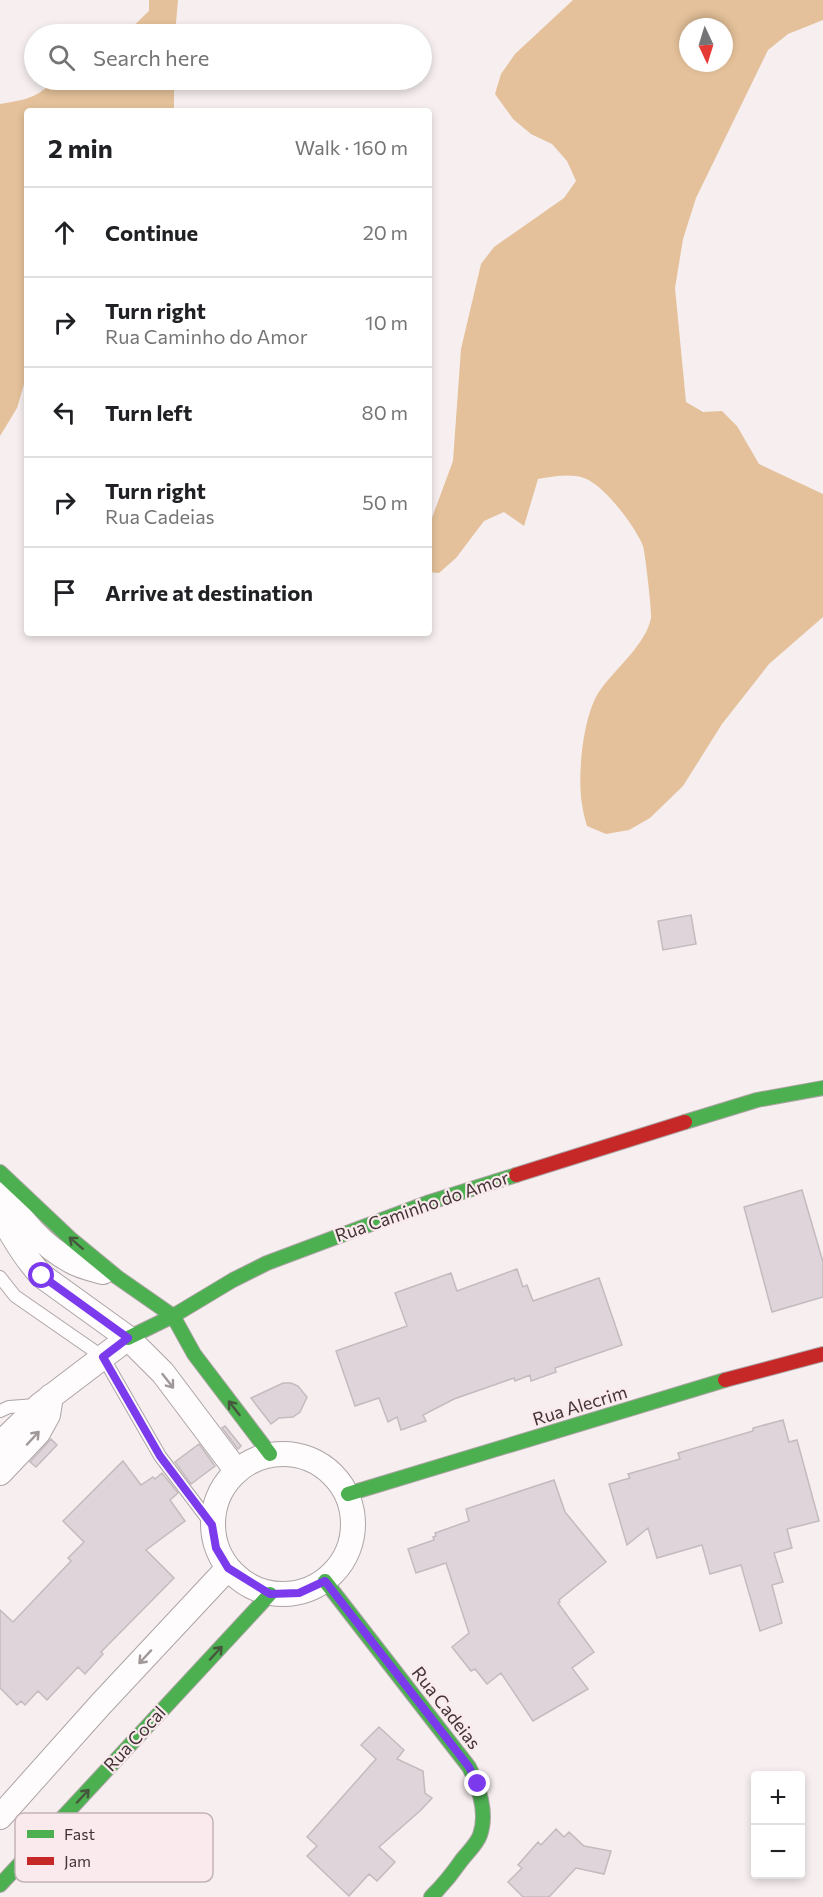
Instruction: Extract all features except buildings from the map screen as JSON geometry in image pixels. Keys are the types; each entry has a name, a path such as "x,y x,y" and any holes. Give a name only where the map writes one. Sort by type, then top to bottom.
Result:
{"street":[{"name":"Rua Caminho do Amor","path":"0,1444 46,1400 128,1338 173,1316 233,1280 267,1263 427,1203 757,1100 823,1088"},
{"path":"0,1172 72,1240 117,1277 173,1316 194,1354 270,1454"},
{"path":"0,1190 21,1220 43,1241 72,1262 117,1277"},
{"path":"0,1214 23,1254 42,1276 128,1338 163,1374 237,1470"},
{"name":"Rua Alecrim","path":"348,1494 723,1381 823,1354"},
{"path":"0,1473 38,1433 48,1415 46,1400"},
{"path":"270,1454 302,1455 329,1469 348,1494 355,1526 347,1557 325,1581 299,1593 270,1594 228,1568 216,1548 212,1525 218,1494 237,1470 270,1454"},
{"path":"0,1817 100,1705 228,1568"},
{"name":"Rua Cadeias","path":"325,1581 469,1767 478,1784 483,1821 480,1836 445,1883 431,1897"},
{"name":"Rua Cocal","path":"67,1813 270,1594"},
{"name":"Rua Cocal","path":"0,1885 15,1869"}],"lane":[{"path":"0,1277 15,1296 103,1357 160,1456 212,1525"},
{"path":"0,1411 46,1400"}],"shaded area":[{"path":"149,0 178,0 176,24 135,24 149,11"},
{"path":"573,0 823,0 823,20 788,34 768,50 696,198 683,239 675,288 686,402 703,412 722,411 737,426 759,464 823,494 823,617 769,664 722,724 683,786 650,818 629,830 606,834 587,826 581,792 581,761 586,728 595,699 637,646 651,618 643,546 633,528 618,507 592,482 584,478 567,476 538,479 524,526 504,512 484,521 456,558 439,573 432,572 432,518 453,461 461,349 481,264 494,247 564,198 576,181 567,161 552,144 531,134 513,119 495,94 501,74 515,54"},
{"path":"174,90 174,108 24,108 24,384 17,408 0,436 0,104 30,97 42,91"}],"traffic: fast":[{"path":"685,1122 757,1100 823,1088"},
{"path":"0,1172 72,1240 117,1277 173,1316 194,1354 270,1454"},
{"path":"128,1338 173,1316 233,1280 267,1263 427,1203 516,1175"},
{"path":"348,1494 725,1380"},
{"path":"325,1581 469,1767 479,1791 483,1809 479,1838 431,1897"},
{"path":"67,1813 270,1594"},
{"path":"0,1885 15,1869"}],"traffic: jam":[{"path":"516,1175 685,1122"},
{"path":"725,1380 823,1354"}],"route":[{"path":"42,1276 128,1338 103,1357 160,1456 212,1525 216,1548 228,1568 270,1594 299,1593 325,1581 469,1767 478,1784"}]}
